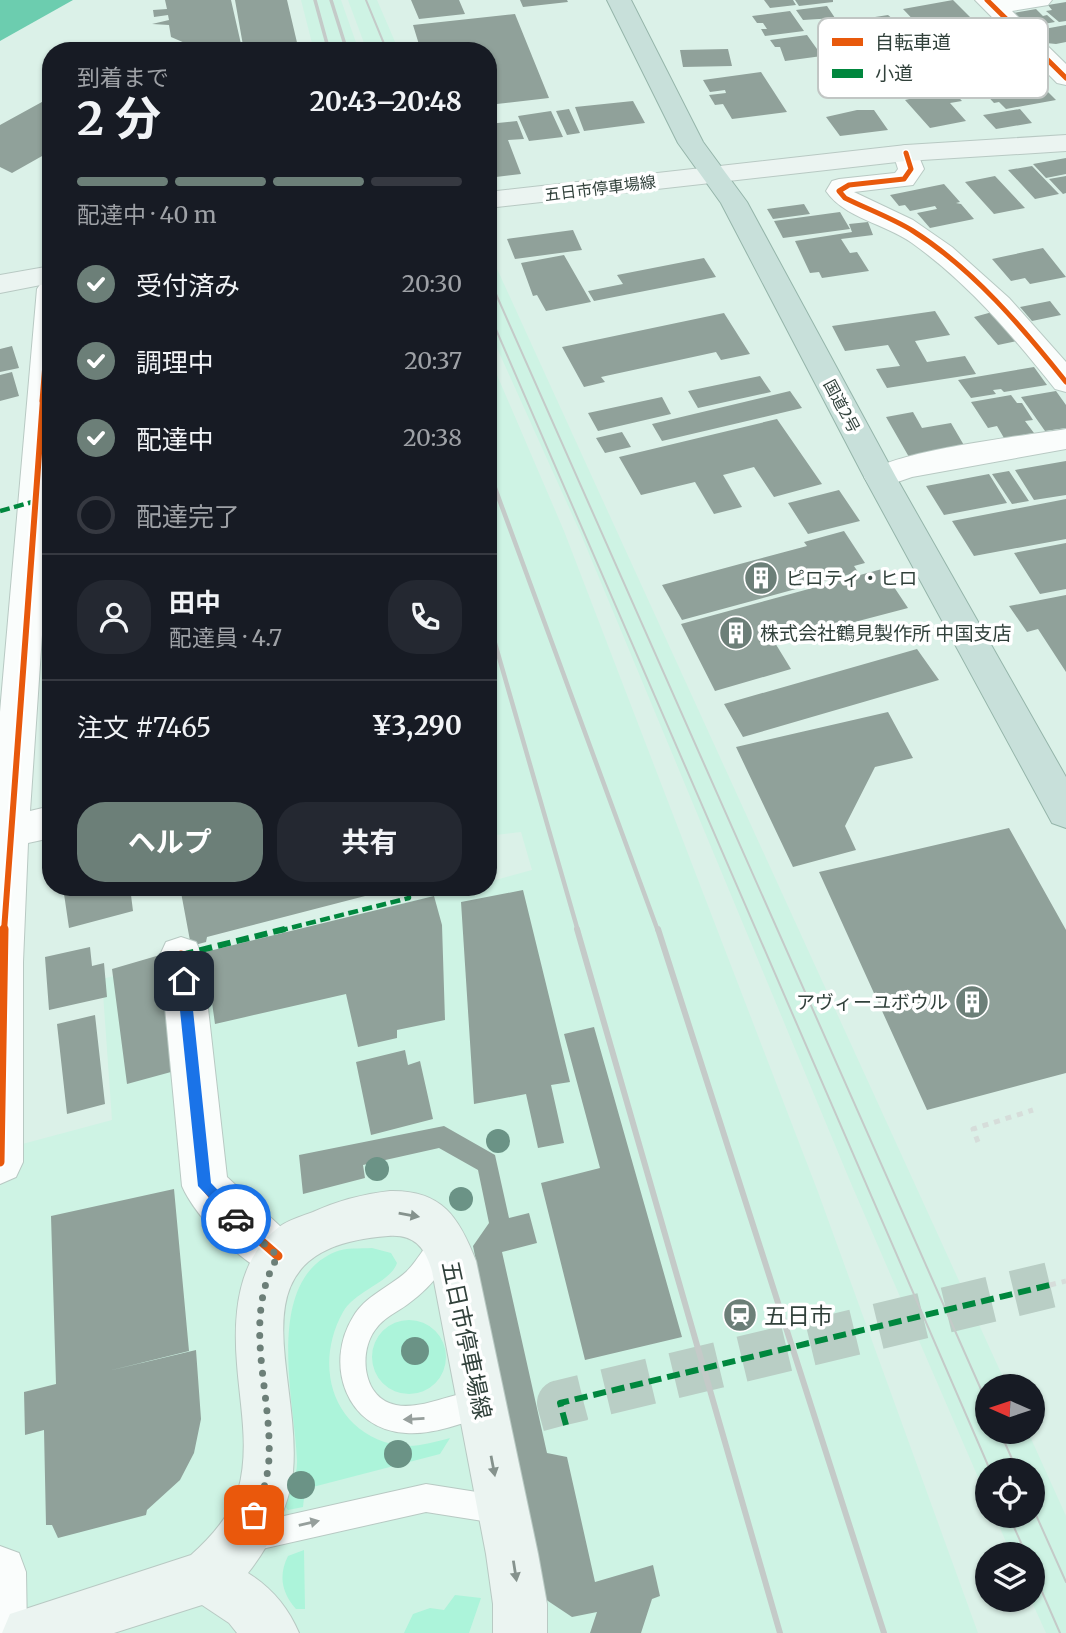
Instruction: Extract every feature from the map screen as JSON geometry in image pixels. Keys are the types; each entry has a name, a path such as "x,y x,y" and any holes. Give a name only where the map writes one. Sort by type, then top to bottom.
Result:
{"highway":[{"name":"国道2号","path":"619,0 661,88 711,173 734,202 880,477 1066,812"}],"main road":[{"name":"五日市停車場線","path":"497,200 711,173 763,171 906,153 1066,144"},
{"path":"0,284 42,276"},
{"name":"五日市停車場線","path":"29,1633 207,1577 228,1559 242,1539 260,1501 268,1472 269,1447 260,1320 264,1285 278,1256 303,1236 388,1214 404,1213 433,1224 445,1241 456,1271 520,1604 520,1633"},
{"path":"207,1577 248,1604 272,1633"}],"street":[{"path":"991,4 1040,0"},
{"path":"991,4 1005,18"},
{"path":"1048,60 1066,78"},
{"path":"906,153 911,169 904,179 889,183 854,182 841,187 839,191 845,198 922,237 962,269 998,304 1066,382"},
{"path":"880,477 906,467 1066,439"},
{"path":"880,477 913,477 1066,452"},
{"path":"0,1162 2,962 9,832 36,686 42,523"},
{"path":"9,832 42,824"},
{"path":"181,955 205,1186 221,1206 278,1256"},
{"path":"0,1572 0,1633"}],"lane":[{"path":"445,1241 420,1276 372,1313 361,1326 353,1349 353,1371 360,1393 368,1404 389,1417 404,1421 428,1418 480,1402"},
{"path":"242,1539 426,1498 447,1499 502,1510"}],"path":[{"path":"978,1142 973,1129 1033,1110"},
{"path":"1050,1284 1066,1281"}],"shaded area":[{"path":"0,0 73,0 0,41"},
{"path":"301,0 341,0 356,42 312,42"},
{"path":"348,0 377,0 395,42 364,42"},
{"path":"497,269 1002,1374 975,1374 975,1444 1033,1444 1040,1458 975,1458 975,1470 850,1181 580,532 497,348"},
{"path":"497,375 564,531 818,1192 978,1633 0,1633 0,1150 112,1120 102,979 430,896 497,896 497,880 532,870 521,832 497,835"},
{"path":"372,1248 391,1253 397,1263 387,1276 356,1298 343,1312 334,1332 330,1352 334,1392 342,1409 355,1424 371,1436 407,1446 450,1438 440,1454 305,1489 303,1507 288,1510 285,1506 295,1478 297,1460 288,1346 291,1316 298,1289 313,1267 335,1252"},
{"path":"409,1320 430,1326 440,1336 446,1357 440,1378 430,1388 409,1394 388,1388 378,1378 372,1357 378,1336 388,1326"},
{"path":"1045,1470 1066,1516 1066,1633 1046,1633 1036,1612 1045,1612 1045,1542 1006,1542 1000,1528 1045,1528"},
{"path":"304,1550 305,1609 296,1609 287,1597 282,1577 288,1556"},
{"path":"455,1595 481,1598 469,1633 404,1633 413,1614 430,1608 444,1610"}],"building":[{"path":"165,0 231,0 241,42 183,42 171,37 169,25 152,24 169,20 168,15 154,17 153,10 167,9"},
{"path":"235,0 287,0 297,42 242,42"},
{"path":"411,0 459,0 465,14 419,19"},
{"path":"520,0 567,0 568,2 523,7"},
{"path":"764,0 793,0 796,5 770,8"},
{"path":"795,0 833,0 833,2 799,6"},
{"path":"953,0 971,18 912,18 903,9"},
{"path":"1066,2 1066,21 1059,22 1046,11 1052,10 1048,5"},
{"path":"827,6 835,18 803,20 796,10"},
{"path":"1036,9 1055,22 1048,23 1048,18 1018,18 1013,13"},
{"path":"790,11 804,31 765,36 761,29 767,29 752,16"},
{"path":"515,14 549,98 497,104 497,42 418,42 413,25"},
{"path":"888,15 892,18 868,18"},
{"path":"1066,25 1066,42 1048,43 1048,28"},
{"path":"807,35 818,50 818,57 785,61 780,47 775,47 770,40"},
{"path":"728,49 732,66 683,67 680,50"},
{"path":"761,72 787,112 732,119 723,104 715,105 709,95 726,93 725,90 710,92 703,80"},
{"path":"1048,92 1056,100 1006,109 999,102 994,103 989,98 1048,98"},
{"path":"959,98 962,101 950,103 966,121 930,128 905,100"},
{"path":"633,101 645,123 584,131 575,107"},
{"path":"42,102 42,156 12,173 0,167 0,125"},
{"path":"569,109 580,133 567,135 556,111"},
{"path":"1020,109 1032,123 996,129 983,115"},
{"path":"857,110 874,110 888,130 840,136 826,117"},
{"path":"551,111 563,137 529,141 518,116"},
{"path":"517,121 524,139 508,140 521,174 497,177 497,123"},
{"path":"1066,158 1066,174 1046,178 1033,164"},
{"path":"1032,166 1059,194 1035,199 1008,170"},
{"path":"995,176 1025,208 994,214 965,182"},
{"path":"1066,176 1066,193 1063,194 1049,179"},
{"path":"944,184 960,202 956,203 961,204 974,219 930,228 917,213 937,209 935,206 910,211 905,205 899,206 890,195"},
{"path":"804,204 810,214 773,219 767,209"},
{"path":"840,212 850,229 783,238 774,221"},
{"path":"868,222 873,235 841,239 850,253 857,252 869,271 822,278 819,272 810,273 795,241 852,232 849,224"},
{"path":"573,230 582,250 515,259 507,239"},
{"path":"1043,248 1066,277 1030,284 1025,278 1011,281 992,259"},
{"path":"564,255 591,302 546,311 537,295 533,296 521,263"},
{"path":"704,258 716,277 594,301 588,291 623,284 617,275"},
{"path":"1050,301 1061,315 1032,321 1020,307"},
{"path":"935,311 950,335 915,341 927,362 965,356 976,374 887,388 876,369 900,366 888,345 845,351 832,326"},
{"path":"996,311 1017,341 998,345 974,317"},
{"path":"724,313 750,354 721,360 716,352 601,377 605,382 584,387 562,347"},
{"path":"12,346 19,368 0,372 0,349"},
{"path":"1034,367 1047,385 1004,392 1001,389 993,390 996,394 971,398 958,380"},
{"path":"12,372 19,396 0,401 0,375"},
{"path":"760,376 771,392 698,408 688,391"},
{"path":"790,391 802,408 662,441 652,424"},
{"path":"1056,391 1066,405 1066,428 1045,431 1021,397"},
{"path":"1011,395 1017,403 1022,403 1033,420 1025,421 1034,433 1004,438 997,426 988,428 971,402"},
{"path":"662,397 671,414 598,431 588,413"},
{"path":"913,412 922,428 951,423 965,447 909,457 886,417"},
{"path":"777,419 822,484 774,497 754,467 723,475 742,507 714,514 695,482 641,495 619,457"},
{"path":"622,432 631,447 605,453 596,438"},
{"path":"1066,461 1066,495 1034,500 1015,470"},
{"path":"1009,471 1029,501 1012,504 992,474"},
{"path":"989,474 1007,503 944,515 926,486"},
{"path":"839,490 860,521 808,534 788,503"},
{"path":"1066,499 1066,539 974,556 952,521"},
{"name":"ピロティ・ヒロ","path":"844,531 865,563 854,566 858,572 682,620 662,585 807,546 804,542"},
{"path":"1066,543 1066,589 1040,594 1014,553"},
{"name":"株式会社鶴見製作所 中国支店","path":"882,569 908,608 828,629 823,623 772,638 791,669 715,691 681,624"},
{"path":"1066,595 1066,672 1038,629 1027,632 1009,606"},
{"path":"917,649 939,680 743,737 724,704"},
{"path":"888,712 913,758 875,767 845,826 856,850 793,867 736,747"},
{"name":"アヴィーユボウル","path":"1009,828 1066,930 1066,1073 927,1110 819,872"},
{"path":"523,890 570,1082 551,1085 564,1143 538,1148 526,1094 474,1104 461,902"},
{"path":"64,896 131,896 133,911 69,928"},
{"path":"182,896 365,896 207,937 206,942 191,946"},
{"path":"434,896 442,925 445,1020 397,1030 397,1038 358,1047 346,994 215,1024 205,952"},
{"path":"90,947 92,966 104,963 107,997 49,1010 45,957"},
{"path":"160,955 171,1072 127,1084 112,969"},
{"path":"95,1015 105,1104 67,1114 57,1024"},
{"path":"594,1027 682,1337 585,1360 541,1183 600,1168 564,1034"},
{"path":"405,1050 408,1065 420,1061 433,1119 371,1135 356,1062"},
{"path":"444,1126 495,1155 509,1218 529,1213 537,1243 502,1252 547,1453 567,1457 595,1582 653,1565 660,1596 652,1599 641,1633 590,1633 597,1612 572,1617 545,1599 473,1246 489,1223 478,1170 439,1148 363,1165 365,1178 303,1194 299,1155"},
{"path":"174,1189 189,1351 108,1371 196,1350 201,1419 194,1453 180,1480 147,1510 146,1515 58,1538 52,1525 46,1525 44,1430 25,1435 24,1392 56,1384 51,1216"}],"tunnel":[{"path":"566,1425 560,1403 1050,1285"}],"tram line":[{"path":"366,0 383,42"},
{"path":"497,296 975,1376"},
{"path":"497,332 985,1458"},
{"path":"1005,1444 1012,1458"},
{"path":"1014,1528 1021,1542"},
{"path":"1042,1528 1066,1582"},
{"path":"1045,1599 1060,1633"}],"railway":[{"path":"315,0 327,42"},
{"path":"331,0 344,42"},
{"path":"497,493 658,931"},
{"path":"497,650 578,931"},
{"path":"577,929 780,1633"},
{"path":"658,929 884,1633"}],"marked path":[{"path":"0,511 36,501"},
{"path":"181,955 409,896"},
{"path":"566,1425 560,1403 1050,1285"}],"cycle path":[{"path":"987,0 1005,18"},
{"path":"1048,60 1066,78"},
{"path":"906,153 911,169 904,179 849,185 841,187 839,191 845,198 913,231 962,269 1034,343 1066,382"},
{"path":"0,1162 2,962 9,832 42,405"},
{"path":"181,955 205,1186 221,1206 278,1256"}],"way so far":[{"path":"236,1219 278,1256 268,1273 261,1302 261,1368 269,1457 265,1486 254,1515"}],"place":[{"name":"ピロティ・ヒロ","path":"761,578"},
{"name":"株式会社鶴見製作所 中国支店","path":"736,633"},
{"name":"アヴィーユボウル","path":"972,1002"},
{"name":"五日市","path":"740,1315"}],"route":[{"path":"184,981 205,1186 236,1219"}]}
